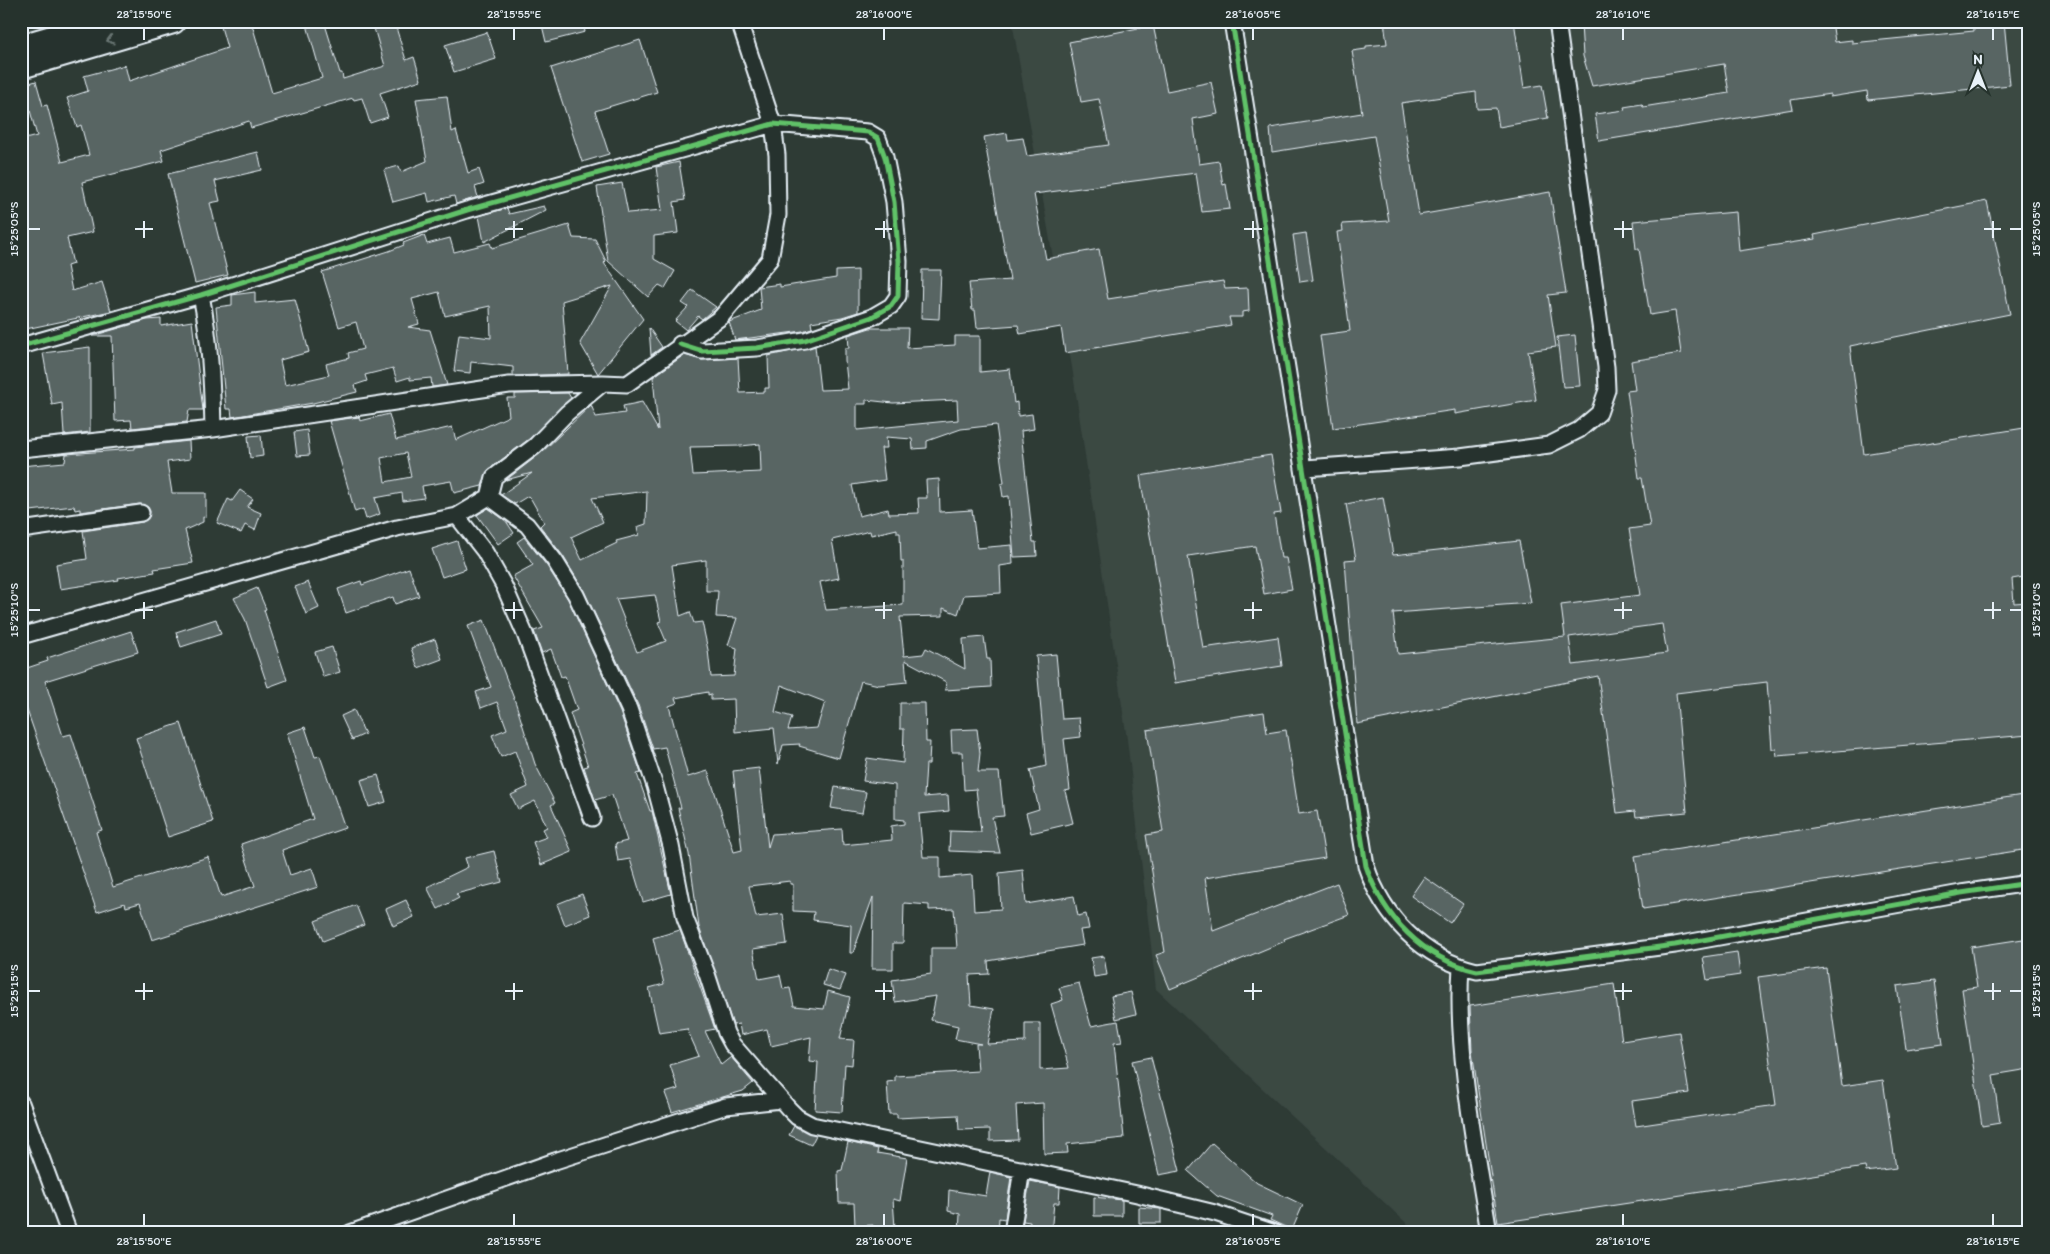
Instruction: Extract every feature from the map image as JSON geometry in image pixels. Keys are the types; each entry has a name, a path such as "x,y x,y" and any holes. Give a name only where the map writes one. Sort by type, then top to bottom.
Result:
{"main road":[{"path":"21,47 110,21"},
{"path":"21,66 174,21"}],"street":[{"path":"21,448 213,429 509,385 627,384 680,344 721,317 770,259 778,215 777,155 773,124 740,21"},
{"path":"1232,21 1305,468 1366,866 1373,887 1386,910 1403,930 1444,959 1461,967 1477,970 1675,945 1961,893 2029,883"},
{"path":"1305,468 1460,457 1549,445 1579,430 1599,413 1607,390 1606,368 1557,21"},
{"path":"21,346 202,295 467,210 773,124 868,132 878,138 885,157 894,202 899,261 898,296 891,306 872,317 804,340 757,348 702,351 680,344"},
{"path":"202,295 212,364 213,429"},
{"path":"21,636 380,533 457,516 489,497 494,478 536,446 556,423 602,383"},
{"path":"489,497 527,526 555,561 576,595 635,726 655,786 671,846 685,918 707,974 726,1033 732,1044 797,1117 812,1125 1147,1196 1215,1213 1274,1233"},
{"path":"21,530 141,513"},
{"path":"457,516 485,552 504,586 524,634 592,818"},
{"path":"1461,967 1459,994 1466,1077 1489,1233"},
{"path":"350,1233 555,1161 726,1106 781,1100"},
{"path":"21,1103 69,1233"},
{"path":"1012,1233 1022,1169"},
{"path":"2017,1233 2029,1231"}],"shaded area":[{"path":"21,21 137,21 21,54"},
{"path":"1012,21 2029,21 2029,1233 1417,1233 1156,989 1127,739 1072,367"}],"building":[{"path":"227,21 251,21 272,93 322,78 307,25 319,21 324,21 343,79 385,66 372,21 394,21 406,60 414,57 421,80 380,93 388,117 370,123 362,98 354,100 353,98 251,128 249,121 161,150 164,161 82,182 93,232 67,238 73,264 67,266 72,291 102,282 111,311 21,330 21,140 37,136 23,85 36,81 43,106 47,105 62,162 89,155 81,125 77,127 67,98 88,91 84,76 125,65 129,81 227,48 220,23"},
{"path":"541,21 583,21 585,32 546,42"},
{"path":"1384,21 1514,21 1524,88 1542,85 1548,118 1499,127 1496,108 1477,109 1476,92 1401,103 1419,215 1550,192 1566,293 1548,295 1556,347 1528,351 1536,400 1455,414 1455,410 1333,428 1320,335 1350,331 1337,232 1343,231 1342,224 1389,221 1374,136 1272,152 1270,128 1362,113 1352,51 1366,49 1366,46 1387,44"},
{"path":"1598,21 1832,21 1835,42 1852,40 1852,43 1974,31 1973,21 2004,21 2010,85 1868,100 1867,91 1830,97 1830,94 1791,100 1793,109 1599,141 1595,114 1625,110 1624,107 1642,104 1643,107 1729,93 1724,64 1592,86 1583,56 1581,24"},
{"path":"1153,25 1167,91 1211,82 1218,114 1193,119 1199,164 1219,161 1223,185 1226,184 1230,209 1202,212 1196,173 1034,194 1046,259 1099,249 1108,299 1223,281 1225,289 1248,288 1249,311 1242,312 1242,317 1229,317 1231,325 1065,353 1061,327 1020,334 1018,325 977,328 975,310 972,310 969,283 1010,280 984,137 1007,133 1008,140 1023,138 1027,156 1109,145 1099,99 1081,102 1069,42"},
{"path":"487,32 496,59 454,72 445,45"},
{"path":"640,40 657,92 595,111 609,154 582,162 551,68"},
{"path":"447,96 452,132 456,130 468,173 479,169 484,184 475,187 478,197 456,204 454,196 429,202 427,193 393,202 384,170 399,166 401,172 427,161 416,99"},
{"path":"258,152 262,170 215,181 220,201 210,203 228,275 195,283 168,174"},
{"path":"679,162 685,200 674,202 678,233 654,236 654,259 675,271 665,288 659,285 648,297 608,261 597,187 622,183 628,213 662,210 656,167"},
{"path":"1987,201 2010,314 1850,346 1864,454 2024,428 2029,456 2029,576 2012,579 2014,603 2029,602 2029,735 1777,756 1776,749 1772,749 1767,682 1676,693 1687,812 1636,817 1635,811 1617,813 1598,676 1357,724 1345,560 1356,559 1346,504 1383,497 1393,555 1519,541 1531,603 1393,613 1398,654 1565,637 1561,605 1640,595 1629,529 1650,526 1642,478 1639,478 1627,391 1635,390 1631,361 1681,353 1675,311 1650,315 1639,249 1636,249 1633,221 1736,212 1739,251 1815,239 1814,235","holes":["1662,624 1667,653 1573,665 1569,637"]},
{"path":"544,206 546,210 484,242 479,216 507,208 509,214"},
{"path":"569,225 573,238 595,239 606,261 604,263 643,319 598,374 580,343 612,286 562,301 568,374 513,376 513,367 471,362 470,373 454,371 459,334 491,338 490,306 445,316 439,292 412,299 419,324 408,327 430,330 447,385 432,387 431,378 410,380 410,377 397,381 393,368 365,375 367,381 355,385 357,392 313,403 232,417 231,409 226,409 216,307 232,305 232,295 255,292 255,303 295,299 309,352 280,360 285,385 329,375 326,364 349,358 348,353 363,349 356,322 339,327 322,272 389,251 424,235 427,244 450,238 454,252 490,243 492,248"},
{"path":"1306,233 1313,280 1300,282 1293,235"},
{"path":"858,270 858,312 842,317 811,322 812,328 803,331 735,340 729,322 761,310 759,287 780,284 780,287 836,278 836,271"},
{"path":"922,270 941,270 939,319 921,318"},
{"path":"692,290 716,307 702,319 698,316 686,330 675,321 688,307 682,303"},
{"path":"161,319 161,326 192,321 203,410 189,410 187,422 132,428 131,420 115,421 112,336 92,336 147,320"},
{"path":"649,328 662,347 651,355"},
{"path":"870,328 908,328 907,348 955,345 955,336 980,336 980,372 1010,369 1014,403 1017,402 1018,416 1032,414 1034,429 1021,431 1033,542 1036,542 1037,556 1014,557 1009,496 1003,497 1001,484 1004,483 996,425 961,429 927,441 927,448 913,449 912,439 886,437 887,448 881,448 885,480 852,485 859,516 888,509 889,514 919,513 918,498 927,498 926,480 939,479 940,512 972,510 977,548 1012,545 1013,564 1000,566 1001,593 964,595 958,614 943,608 943,616 900,617 904,656 923,654 926,648 965,669 963,639 984,637 987,659 990,659 991,687 945,690 946,682 905,660 907,682 879,685 861,681 839,758 799,746 800,744 783,745 778,764 774,728 735,732 734,699 711,700 711,694 708,695 708,692 675,698 677,703 669,706 688,777 708,771 734,852 742,850 733,771 759,768 768,847 772,834 842,829 843,845 892,840 891,826 904,824 904,820 895,819 895,785 863,781 867,758 903,763 904,729 900,729 900,703 925,703 926,742 930,742 929,764 926,764 924,797 948,795 949,811 919,814 923,857 940,857 940,878 972,875 974,911 1001,909 999,873 1023,870 1026,904 1074,896 1078,916 1086,914 1089,929 1080,930 1083,945 988,961 989,974 969,975 971,1005 994,1009 987,1044 1025,1042 1025,1023 1040,1023 1040,1070 1069,1068 1051,1004 1063,1000 1059,988 1079,983 1091,1026 1118,1021 1122,1042 1114,1043 1124,1138 1067,1144 1068,1153 1044,1154 1043,1103 1016,1105 1018,1140 990,1141 990,1129 959,1130 958,1115 897,1118 897,1114 889,1114 887,1082 895,1081 895,1076 978,1071 976,1044 981,1044 955,1039 958,1026 931,1020 936,996 895,1002 892,980 931,974 931,948 957,948 954,909 929,910 929,905 904,903 903,943 893,943 893,969 872,969 873,897 853,953 850,953 851,925 813,920 814,912 793,911 793,884 790,884 790,881 749,886 756,917 783,914 787,944 753,949 759,979 780,975 783,989 790,988 794,1006 824,1009 828,991 850,997 840,1039 854,1040 852,1065 845,1064 842,1112 815,1110 818,1062 809,1061 811,1037 771,1046 767,1029 741,1035 739,1024 733,1025 699,927 689,854 678,808 681,808 665,747 653,749 638,705 584,591 563,556 540,526 544,522 531,499 528,496 515,504 501,495 532,473 506,480 541,453 591,405 596,417 625,413 623,406 642,402 658,430 653,377 684,355 702,360 738,358 740,393 765,392 765,388 769,388 768,356 815,346 820,390 848,389 845,348 849,348 848,335","holes":["866,400 893,403 957,400 958,420 857,430 857,404 866,404","760,444 761,472 693,475 690,447","647,491 646,524 637,527 639,535 616,541 617,543 582,560 571,537 603,522 592,498","897,529 897,533 900,533 901,561 903,561 903,605 826,610 820,582 839,578 832,540 870,531 871,535","706,560 706,591 718,591 716,617 737,618 728,645 737,648 734,676 711,677 702,622 694,623 690,612 680,616 672,565","655,595 661,621 658,622 666,641 637,652 616,599","781,685 825,702 817,728 788,730 792,717 775,712"]},
{"path":"1575,335 1580,386 1563,387 1557,337"},
{"path":"90,347 90,432 64,435 62,403 52,405 43,353"},
{"path":"568,393 571,398 529,439 488,470 482,486 454,493 451,481 422,486 424,498 403,501 402,493 375,498 380,514 366,519 363,509 355,512 329,421 359,417 360,421 389,414 396,440 452,427 456,440 509,416 507,398 515,398 515,394","holes":["406,453 411,477 385,482 381,458"]},
{"path":"307,430 310,455 297,456 294,432"},
{"path":"261,435 263,456 250,458 248,436"},
{"path":"189,441 190,459 167,462 172,493 206,493 206,518 203,517 203,522 185,530 193,563 154,569 155,572 118,578 119,580 60,589 56,564 87,559 83,531 143,522 149,517 150,511 148,507 140,504 80,512 80,509 75,510 74,506 30,511 27,483 23,484 21,466 65,462 66,454 135,449 135,447"},
{"path":"1271,455 1281,513 1274,514 1281,558 1286,558 1292,589 1264,594 1255,546 1188,556 1203,648 1278,637 1282,666 1175,683 1140,476"},
{"path":"240,490 253,499 247,507 261,513 255,530 245,525 241,533 217,523 228,499 232,501"},
{"path":"488,508 506,521 514,533 498,544 477,515"},
{"path":"524,537 547,566 568,599 620,712 641,773 637,774 650,811 652,811 671,894 643,902 630,859 618,861 615,844 627,841 612,795 595,800 584,767 588,766 570,713 577,710 565,676 561,677 551,649 542,653 534,631 543,628 513,576 533,565 517,542"},
{"path":"457,541 466,569 442,577 432,549"},
{"path":"409,568 419,596 395,604 393,597 346,613 338,589 361,581 362,585"},
{"path":"308,582 319,608 306,614 295,587"},
{"path":"257,588 266,609 264,610 287,680 268,687 245,619 234,598"},
{"path":"216,619 221,634 181,647 176,632"},
{"path":"484,620 516,704 535,764 555,803 551,805 572,852 541,865 533,842 547,837 543,829 547,827 535,801 518,809 511,795 528,787 515,751 501,757 492,735 507,729 497,702 481,708 476,692 491,687 468,626"},
{"path":"131,631 138,652 45,681 63,736 71,734 102,830 96,832 113,887 208,857 221,897 255,886 241,844 313,819 287,733 305,727 315,757 320,756 345,828 282,850 290,875 312,868 318,887 152,940 140,903 126,907 125,903 97,912 21,693 21,670 48,661 47,658"},
{"path":"435,639 442,659 418,668 411,648"},
{"path":"332,647 340,672 323,677 315,652"},
{"path":"1056,654 1062,719 1079,718 1081,737 1064,739 1070,790 1065,791 1073,823 1031,833 1026,813 1039,809 1030,770 1046,766 1036,656"},
{"path":"354,710 365,734 352,740 341,716"},
{"path":"1264,712 1267,733 1286,730 1299,814 1317,811 1325,858 1205,878 1213,931 1337,883 1349,915 1284,939 1285,941 1170,989 1156,955 1165,952 1146,835 1163,832 1147,730"},
{"path":"181,723 213,822 168,837 136,738"},
{"path":"977,729 980,753 978,772 999,772 1004,816 992,817 1000,853 949,851 950,831 981,832 976,789 964,790 962,752 952,752 951,730"},
{"path":"378,775 386,802 369,807 361,780"},
{"path":"835,787 866,792 862,813 831,808"},
{"path":"2029,794 2029,849 1643,909 1635,856"},
{"path":"494,851 502,882 456,894 459,898 438,909 427,887 468,867 465,858"},
{"path":"1424,877 1463,904 1450,923 1411,896"},
{"path":"582,894 590,915 565,925 557,904"},
{"path":"406,900 414,917 393,926 386,909"},
{"path":"356,905 364,925 323,941 315,921"},
{"path":"680,930 715,1029 705,1031 721,1065 731,1057 753,1083 743,1091 672,1112 665,1093 678,1089 670,1065 699,1056 687,1029 659,1033 649,988 664,984 653,938"},
{"path":"2023,939 2029,978 2029,1051 2026,1052 2029,1069 1993,1075 2000,1123 1982,1126 1962,989 1977,987 1971,947"},
{"path":"1737,952 1740,975 1707,980 1703,957"},
{"path":"1104,956 1107,975 1094,977 1091,958"},
{"path":"1826,968 1842,1086 1883,1080 1896,1168 1866,1172 1865,1167 1498,1223 1472,1051 1470,1006 1614,984 1622,1041 1679,1032 1689,1093 1632,1101 1636,1126 1776,1105 1758,977"},
{"path":"828,969 846,975 840,990 823,985"},
{"path":"1934,981 1943,1044 1906,1049 1897,986"},
{"path":"1131,992 1136,1014 1116,1019 1111,996"},
{"path":"1151,1057 1180,1171 1159,1175 1132,1061"},
{"path":"794,1126 816,1135 811,1145 789,1135"},
{"path":"848,1142 878,1149 877,1153 907,1158 900,1201 893,1199 895,1228 886,1229 887,1233 874,1233 873,1225 855,1226 854,1203 839,1203 838,1171 842,1170"},
{"path":"1212,1143 1257,1183 1303,1205 1292,1230 1270,1220 1272,1216 1217,1196 1188,1171"},
{"path":"990,1172 1011,1177 1005,1219 999,1218 998,1233 959,1233 960,1214 948,1211 949,1190 986,1196"},
{"path":"1030,1181 1060,1187 1059,1203 1054,1203 1051,1233 1029,1233 1030,1222 1023,1221"},
{"path":"1094,1197 1122,1200 1122,1216 1094,1216"},
{"path":"1139,1207 1161,1209 1161,1223 1139,1223"}],"cycle path":[{"path":"1232,21 1366,866 1373,885 1394,918 1408,933 1439,957 1477,971 1675,945 1961,893 2029,883"},
{"path":"21,346 201,295 467,210 773,124 868,132 878,138 885,157 894,202 899,261 898,296 891,306 872,317 805,340 757,348 702,351 680,344"}]}
